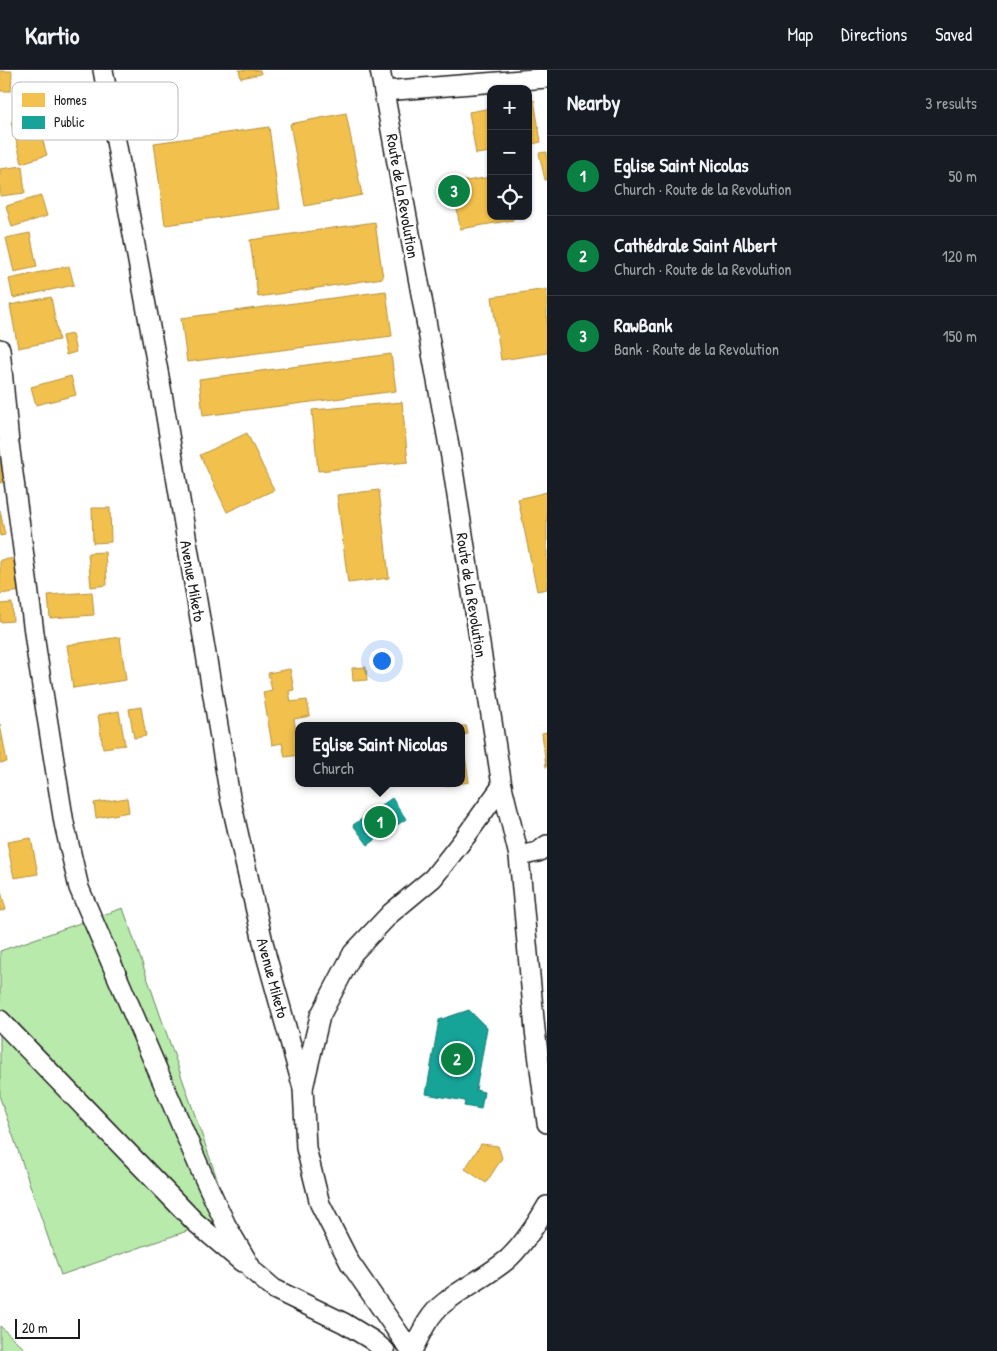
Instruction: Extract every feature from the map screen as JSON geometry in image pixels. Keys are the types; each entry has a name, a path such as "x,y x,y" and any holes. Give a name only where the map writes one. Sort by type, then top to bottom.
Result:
{"street":[{"name":"Route de la Revolution","path":"380,70 451,457 502,786 519,856 535,1030 547,1123"},
{"path":"445,86 455,70"},
{"path":"384,91 547,78"},
{"name":"Avenue Miketo","path":"116,140 163,402 230,797 266,955 303,1088"},
{"path":"0,349 9,443 37,655 64,823 79,888 201,1171 226,1225 253,1270"},
{"path":"502,786 433,878 391,913 353,953 320,1016 303,1088 306,1148 320,1204 350,1263 411,1351 424,1327 442,1304 481,1279 508,1258 530,1234 547,1206"},
{"path":"519,856 544,849"},
{"path":"0,1020 195,1222 274,1289 344,1323 372,1340 385,1351"}],"green space":[{"path":"123,908 230,1216 61,1275 0,1098 0,951"},
{"path":"0,1326 27,1351 0,1351"}],"building: Homes":[{"path":"239,70 260,70 261,74 241,78"},
{"path":"0,71 12,71 11,91 0,91"},
{"path":"532,100 534,100 541,142 532,144 532,130"},
{"path":"487,109 487,153 476,154 469,112"},
{"path":"346,113 362,195 305,206 290,124"},
{"path":"269,127 280,209 165,225 154,143"},
{"path":"16,140 42,140 47,155 22,163"},
{"path":"547,152 547,180 545,180 539,153"},
{"path":"22,166 25,193 0,196 0,169"},
{"path":"487,178 487,220 513,220 460,229 453,183"},
{"path":"41,196 47,216 12,227 6,206"},
{"path":"375,222 383,278 258,297 250,240"},
{"path":"30,233 37,267 14,272 6,238"},
{"path":"69,266 74,285 13,298 9,279"},
{"path":"547,289 547,353 501,360 492,297"},
{"path":"386,291 392,336 187,362 181,318"},
{"path":"51,297 59,340 18,348 10,305"},
{"path":"72,334 76,352 66,355 62,336"},
{"path":"391,354 396,391 203,416 199,379"},
{"path":"71,376 76,395 36,405 31,387"},
{"path":"402,402 408,462 318,471 312,410"},
{"path":"247,433 274,490 227,512 200,455"},
{"path":"3,457 7,481 0,483 0,458"},
{"path":"379,490 389,578 348,583 337,495"},
{"path":"547,492 547,589 537,591 518,499"},
{"path":"92,508 110,508 111,542 93,543"},
{"path":"0,510 5,535 0,536"},
{"path":"105,552 107,585 91,587 88,553"},
{"path":"18,558 21,591 0,594 0,560"},
{"path":"92,592 94,615 50,618 48,595"},
{"path":"12,603 13,621 0,622 0,604"},
{"path":"120,637 126,680 73,688 67,645"},
{"path":"366,667 367,680 353,681 352,668"},
{"path":"290,669 294,690 289,691 291,702 307,700 310,716 294,719 295,756 285,757 282,743 272,745 263,692 272,690 268,673"},
{"path":"141,707 146,736 134,738 129,709"},
{"path":"119,711 125,745 103,748 98,715"},
{"path":"0,724 7,762 0,763"},
{"path":"465,726 466,726 468,734 465,734"},
{"path":"547,732 547,767 546,767 542,733"},
{"path":"465,755 469,782 465,783"},
{"path":"127,798 129,812 96,818 94,803"},
{"path":"31,838 38,874 14,878 7,842"},
{"path":"0,888 6,910 0,911"},
{"path":"481,1144 498,1146 502,1158 486,1183 465,1169"}],"building: Public":[{"path":"392,798 406,819 368,845 353,825"},
{"path":"469,1010 487,1028 476,1090 484,1092 481,1109 464,1106 465,1101 426,1094 439,1020"}],"place":[{"name":"RawBank","path":"454,191"},
{"name":"Eglise Saint Nicolas","path":"380,822"},
{"name":"Cathédrale Saint Albert","path":"457,1059"}]}
